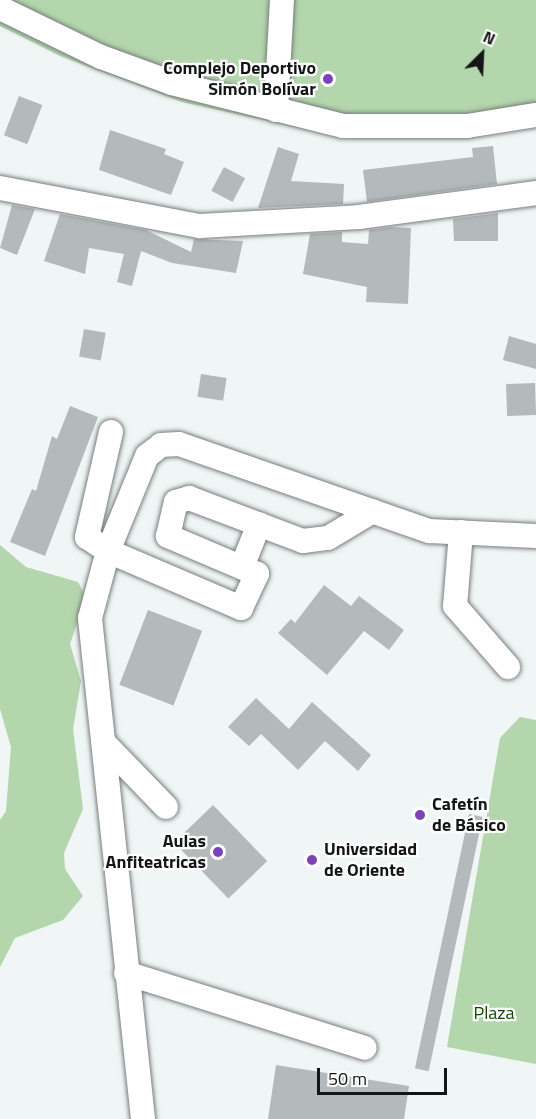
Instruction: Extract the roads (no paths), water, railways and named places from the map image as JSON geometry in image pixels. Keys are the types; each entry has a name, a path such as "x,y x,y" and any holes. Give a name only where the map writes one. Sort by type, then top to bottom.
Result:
{"street":[{"path":"276,110 282,0"},
{"path":"0,8 101,57 276,110 343,126 386,128 467,126 536,115"},
{"path":"0,188 200,226 359,217 536,193"},
{"path":"111,432 85,532 108,551 241,608 257,578 242,567 168,536 165,530 182,498 315,541 373,512"},
{"path":"143,1119 90,618 108,551 147,456 161,445 179,444 429,531 536,536"},
{"path":"242,567 259,524"},
{"path":"461,532 455,606 508,667"},
{"path":"104,743 166,807"},
{"path":"126,973 365,1048"}],"place":[{"name":"Complejo Deportivo Simón Bolívar","path":"328,79"},
{"name":"Cafetín de Básico","path":"420,815"},
{"name":"Aulas Anfiteatricas","path":"218,852"},
{"name":"Universidad de Oriente","path":"312,860"}],"park label":[{"name":"Plaza","path":"494,1013"}]}
